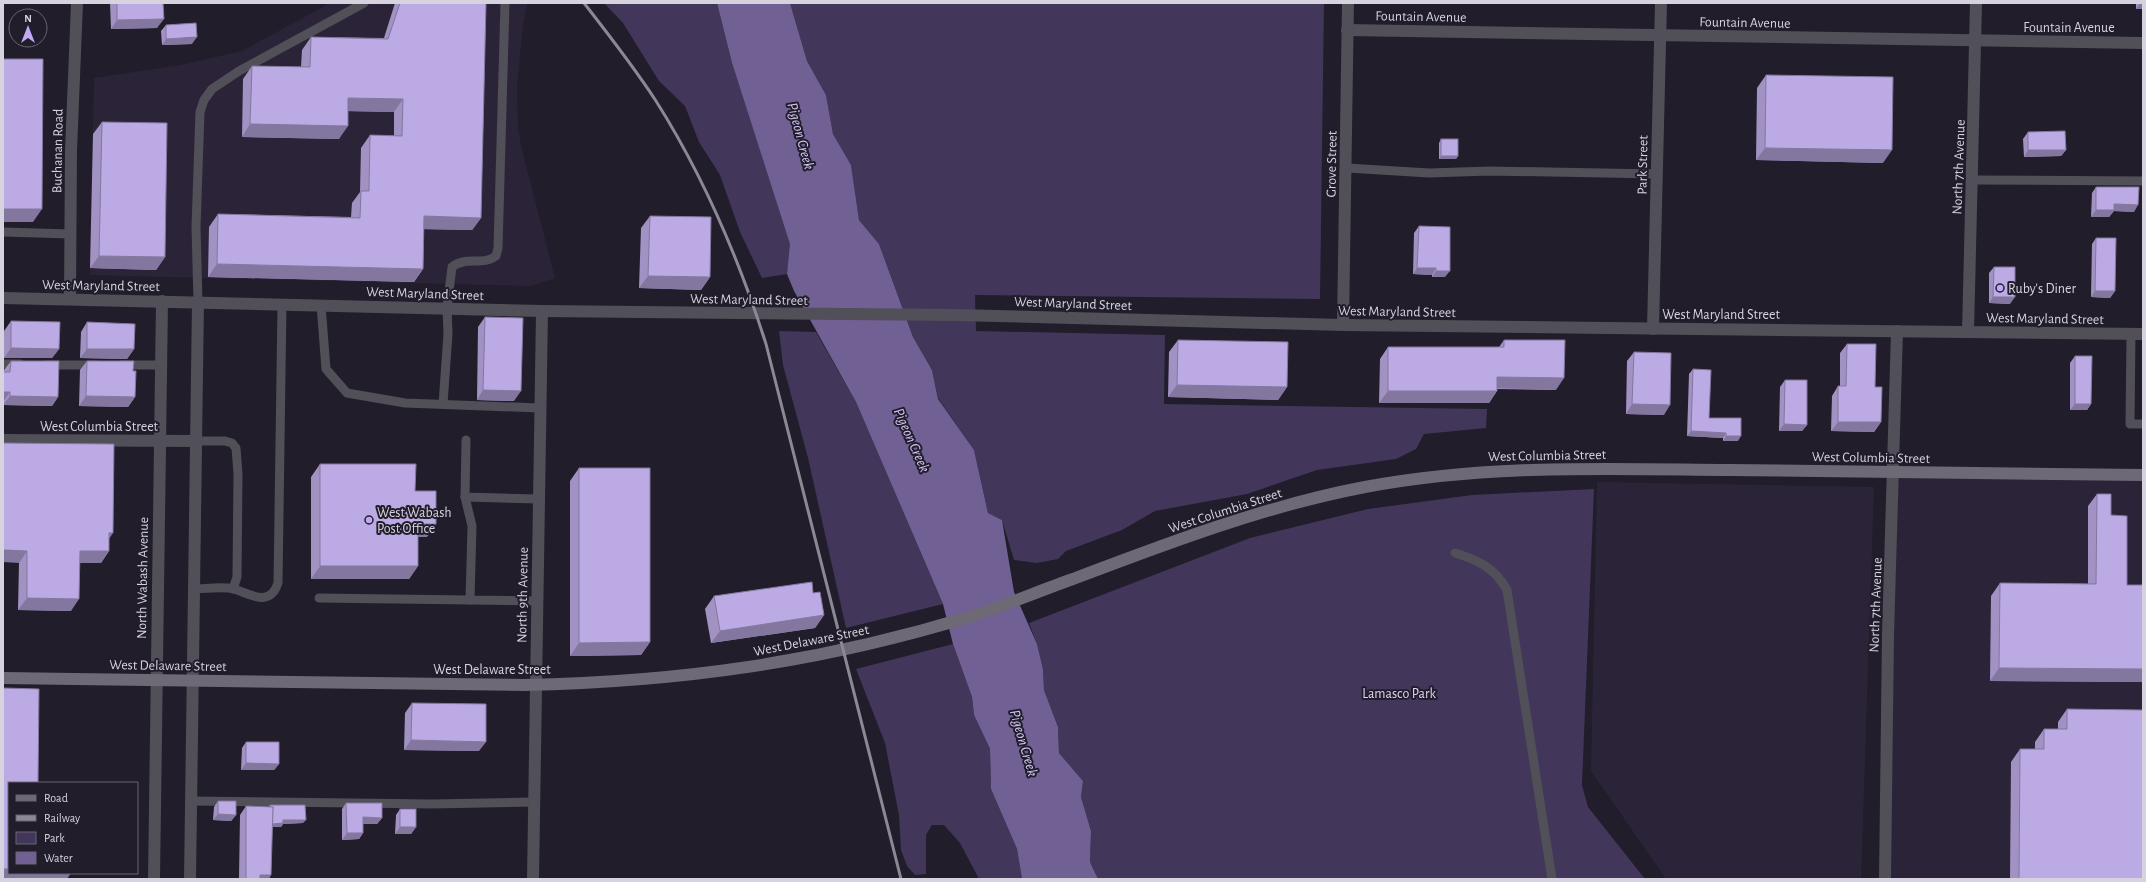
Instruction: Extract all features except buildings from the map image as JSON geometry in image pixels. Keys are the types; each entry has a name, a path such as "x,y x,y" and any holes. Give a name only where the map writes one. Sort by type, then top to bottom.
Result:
{"main road":[{"name":"West Columbia Street","path":"973,615 1145,552 1247,517 1307,500 1365,487 1440,475 1536,468 2143,476"},
{"name":"West Delaware Street","path":"3,678 590,684 707,674 832,653 882,641 973,615"}],"street":[{"name":"Buchanan Road","path":"70,299 77,3"},
{"name":"Grove Street","path":"1343,325 1347,168 1348,3"},
{"name":"Park Street","path":"1653,329 1661,3"},
{"name":"North 7th Avenue","path":"1968,332 1976,3"},
{"name":"Fountain Avenue","path":"1347,30 2143,43"},
{"name":"West Maryland Street","path":"3,298 542,310 956,315 1343,325 2137,334"},
{"name":"North Wabash Avenue","path":"154,879 162,301"},
{"path":"190,879 198,302"},
{"name":"North 9th Avenue","path":"534,879 542,310"},
{"name":"North 7th Avenue","path":"1885,879 1888,634 1897,331"},
{"name":"West Columbia Street","path":"3,440 195,441"}],"lane":[{"path":"198,302 196,227 200,112 204,100 212,89 239,71 364,3"},
{"path":"444,404 448,334 447,308 452,267 458,262 466,260 490,260 496,256 498,248 505,3"},
{"path":"1347,168 1429,173 1490,171 1657,174"},
{"path":"1972,180 2143,181"},
{"path":"3,232 71,234"},
{"path":"193,589 233,589 243,594 264,597 273,592 278,583 282,304"},
{"path":"321,305 326,369 347,393 404,403 540,408"},
{"path":"2137,334 2130,424 2143,424"},
{"path":"3,364 161,365"},
{"path":"466,440 465,497 472,526 470,600"},
{"path":"195,441 225,441 236,448 238,474 237,577 233,589"},
{"path":"465,497 539,499"},
{"path":"1455,553 1476,559 1492,569 1507,590 1552,879"},
{"path":"319,598 537,601"},
{"path":"191,801 432,804 534,802"}],"shaded area":[{"path":"330,3 527,3 523,25 517,85 518,128 521,146 555,278 531,286 90,275 94,78 181,65 242,51"},
{"path":"1894,472 2143,476 2143,879 1889,879"},
{"path":"1597,482 1874,487 1861,879 1666,879 1591,771"}],"green space":[{"path":"604,3 717,3 732,63 791,244 787,274 762,278 740,232 720,175 699,142 685,106 659,81 623,23"},
{"path":"790,3 1324,3 1320,299 975,295 976,331 1165,335 1164,404 1487,409 1486,428 1424,434 1416,449 1396,459 1317,470 1247,494 1155,511 1122,530 1066,551 1058,559 1037,563 1014,560 1002,520 988,513 974,450 938,398 932,370 913,337 879,244 859,220 851,165 833,134 826,95 807,61"},
{"path":"779,331 816,332 856,402 943,604 846,628 808,458 783,365"},
{"name":"Lamasco Park","path":"1594,489 1582,785 1588,807 1645,879 1098,879 1090,862 1091,831 1081,797 1083,781 1059,753 1058,727 1044,690 1043,669 1037,644 1029,623 1250,538 1368,509 1472,495"},
{"path":"953,644 972,697 974,715 990,749 991,789 1017,849 1022,879 979,879 960,843 944,825 932,825 926,835 926,874 915,875 907,866 901,850 899,815 885,743 856,669"}],"water":[{"name":"Pigeon Creek","path":"717,3 790,3 807,61 826,95 833,134 851,165 859,220 879,244 913,337 932,370 938,399 974,450 988,513 1002,520 1014,592 1037,644 1043,669 1044,690 1058,727 1059,753 1083,781 1081,797 1091,831 1090,862 1098,879 1022,879 1017,849 991,789 990,749 974,715 972,697 953,644 943,604 856,402 794,291 787,274 790,244 732,63"}],"railway":[{"path":"584,3 612,39 656,101 690,159 719,219 744,281 766,344 901,879"}],"place":[{"name":"Ruby's Diner","path":"2000,288"},
{"name":"West Wabash Post Office","path":"369,520"}]}
